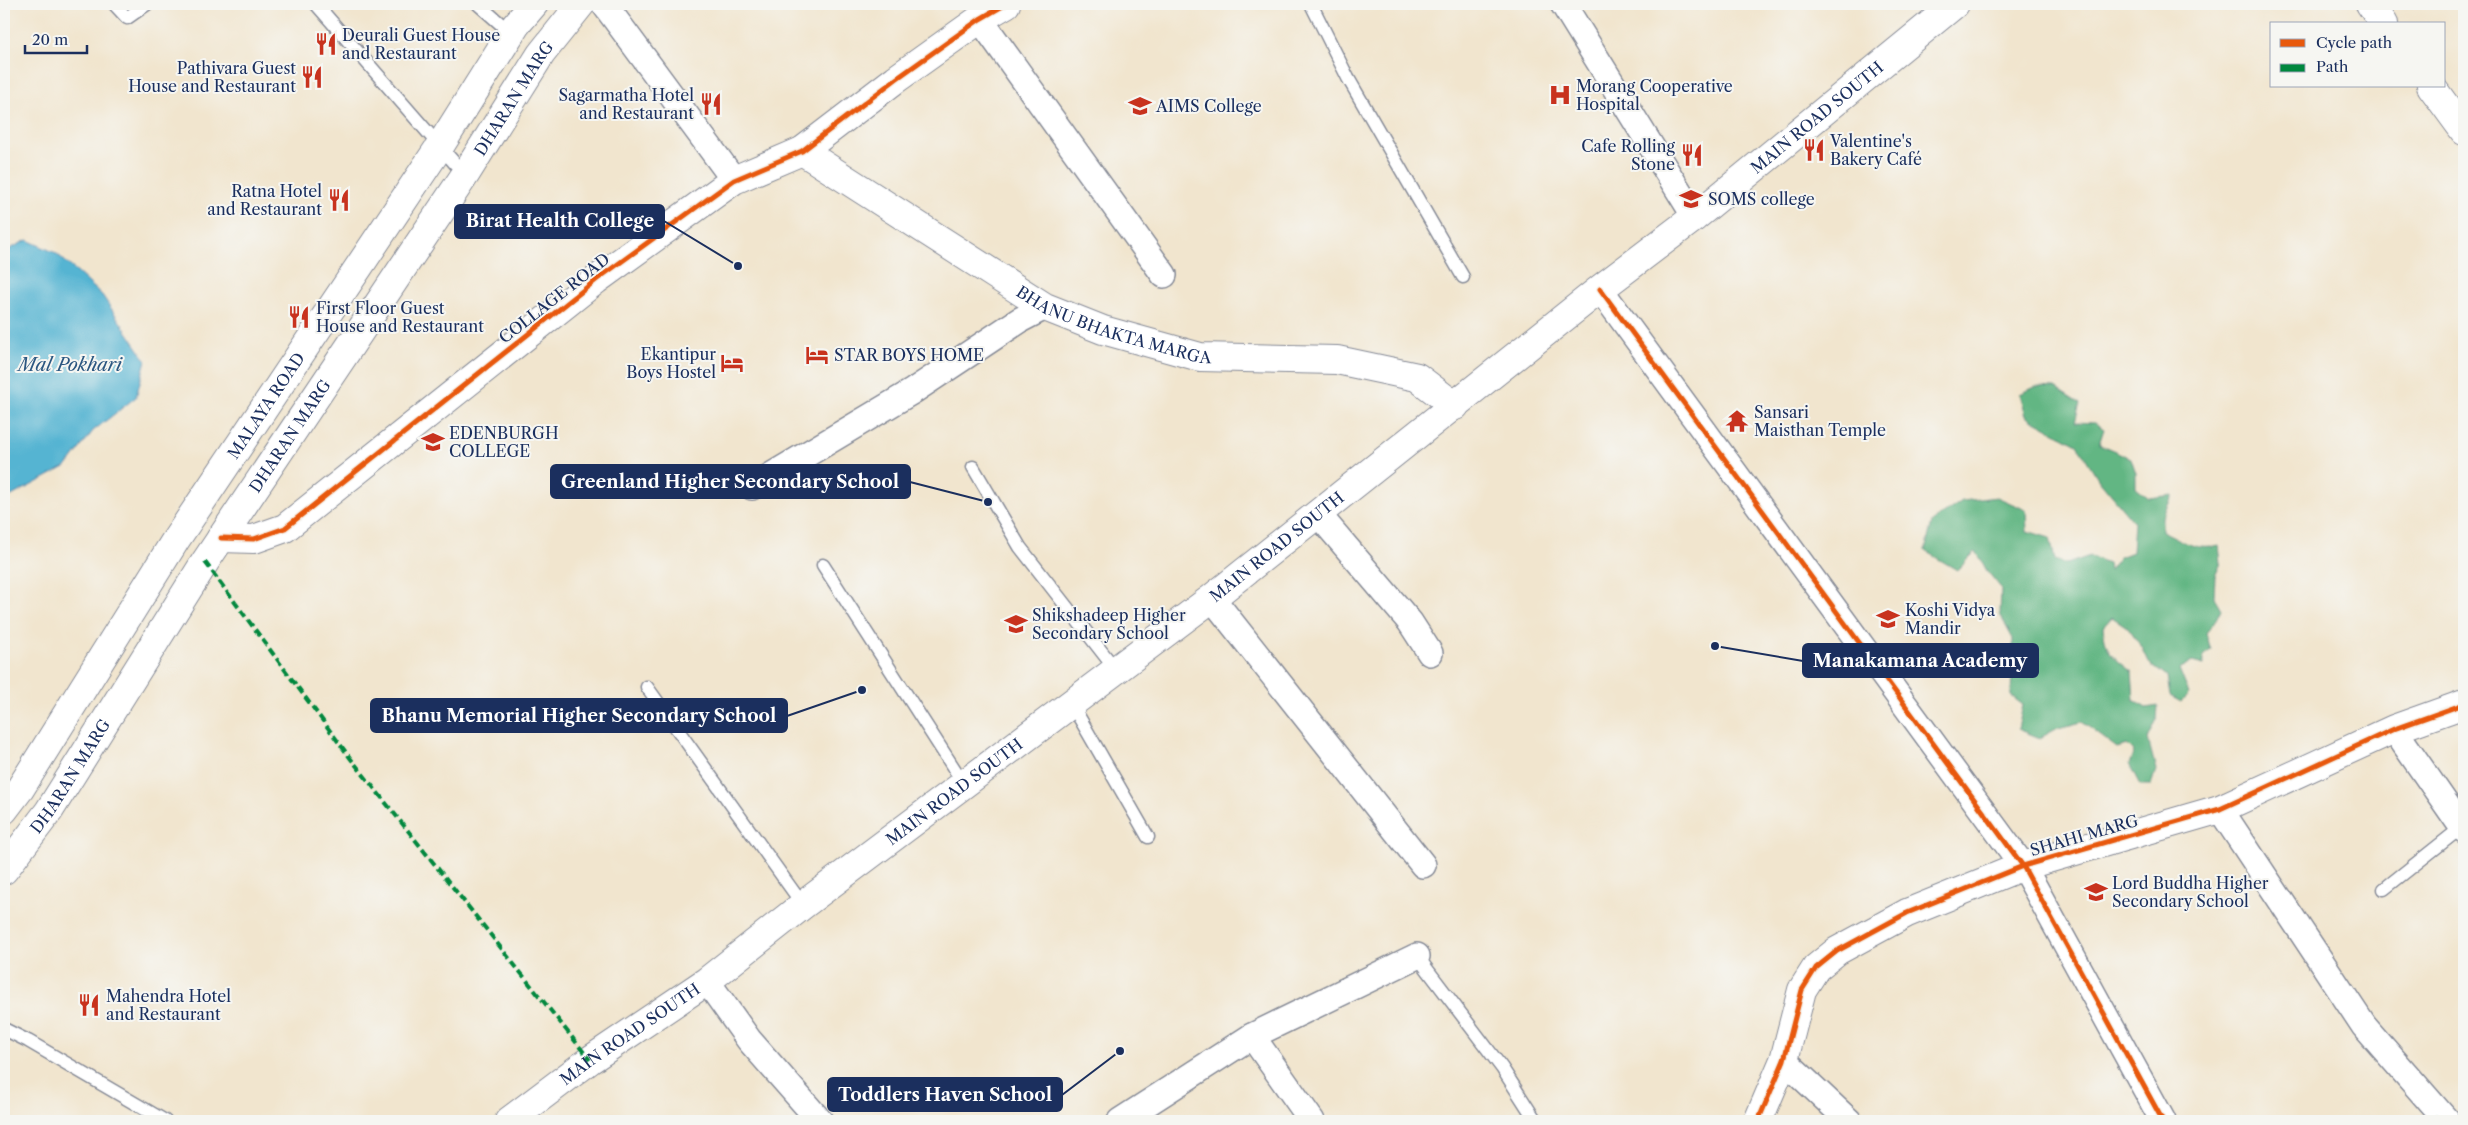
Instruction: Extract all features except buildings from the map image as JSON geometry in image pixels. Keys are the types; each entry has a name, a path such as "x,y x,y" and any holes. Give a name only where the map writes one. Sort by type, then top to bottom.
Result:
{"main road":[{"name":"MALAYA ROAD","path":"4,810 20,789 175,541 440,146 511,33 534,4"},
{"name":"DHARAN MARG","path":"5,864 49,811 221,538 465,175 545,47 581,4"},
{"name":"COLLAGE ROAD","path":"221,538 254,539 285,528 596,280 734,180 802,151 896,79 980,19 1006,4"},
{"name":"MAIN ROAD SOUTH","path":"509,1121 590,1060 707,981 803,906 1212,598 1600,289 1695,217 1954,4"},
{"path":"2370,4 2383,22"},
{"path":"2432,88 2464,131"},
{"name":"BHANU BHAKTA MARGA","path":"802,151 1045,307 1103,330 1200,357 1337,360 1417,377 1455,406"},
{"name":"SHAHI MARG","path":"1758,1121 1784,1060 1802,990 1816,968 1837,951 1907,913 2023,866 2220,809 2394,729 2464,704"}],"street":[{"path":"604,4 734,180"},
{"path":"1563,4 1695,217"},
{"path":"980,19 1164,275"},
{"path":"1600,289 2023,866 2163,1121"},
{"path":"752,487 913,391 1020,320 1045,307"},
{"path":"1318,514 1410,622 1430,653"},
{"path":"1212,598 1423,865"},
{"path":"2394,729 2463,828"},
{"path":"2220,809 2364,1026 2447,1121"},
{"path":"1120,1121 1252,1036 1417,956"},
{"path":"707,981 749,1040 820,1121"},
{"path":"1252,1036 1312,1121"},
{"path":"1784,1060 1849,1121"}],"lane":[{"path":"114,4 127,18 146,4"},
{"path":"316,4 465,175"},
{"path":"478,4 511,33"},
{"path":"1310,4 1348,78 1463,277"},
{"path":"972,467 1020,547 1116,670"},
{"path":"823,565 964,784"},
{"path":"647,687 803,906"},
{"path":"1072,703 1148,837"},
{"path":"2384,889 2463,828"},
{"path":"1417,956 1502,1068 1536,1121"},
{"path":"4,1030 28,1041 165,1121"}],"green space":[{"path":"2035,387 2055,388 2080,404 2075,422 2095,423 2104,429 2099,444 2131,458 2136,473 2136,488 2149,498 2173,495 2162,517 2162,531 2195,546 2219,546 2221,563 2215,576 2214,597 2221,609 2206,633 2211,650 2203,656 2204,665 2192,662 2179,669 2189,694 2181,702 2170,696 2167,677 2150,664 2143,649 2127,627 2112,617 2103,627 2106,643 2111,653 2132,672 2134,700 2146,708 2158,706 2157,719 2148,739 2156,770 2151,785 2140,785 2129,764 2134,752 2127,745 2117,748 2082,722 2058,728 2040,738 2018,729 2023,705 2011,696 2013,639 2000,615 2001,588 1987,571 1976,551 1957,570 1925,551 1932,522 1962,501 1997,497 2026,510 2027,531 2050,538 2055,560 2067,564 2090,556 2108,563 2109,570 2119,557 2132,552 2134,522 2099,480 2077,444 2026,416 2020,394"}],"water":[{"name":"Mal Pokhari","path":"27,240 56,253 102,295 146,360 136,397 93,431 67,466 4,500 4,252"}],"marked path":[{"path":"205,562 351,759 590,1060"},
{"path":"2431,1121 2440,1114"}],"cycle path":[{"path":"221,538 254,539 285,528 596,280 734,180 802,151 896,79 980,19 1006,4"},
{"path":"1600,289 2023,866 2163,1121"},
{"path":"1758,1121 1784,1060 1802,990 1816,968 1837,951 1907,913 2023,866 2220,809 2394,729 2464,704"}],"place":[{"name":"Deurali Guest House and Restaurant","path":"326,44"},
{"name":"Pathivara Guest House and Restaurant","path":"312,77"},
{"name":"Morang Cooperative Hospital","path":"1560,95"},
{"name":"Sagarmatha Hotel and Restaurant","path":"711,104"},
{"name":"AIMS College","path":"1140,106"},
{"name":"Valentine's Bakery Café","path":"1814,150"},
{"name":"Cafe Rolling Stone","path":"1692,155"},
{"name":"SOMS college","path":"1691,199"},
{"name":"Ratna Hotel and Restaurant","path":"339,200"},
{"name":"Birat Health College","path":"738,266"},
{"name":"First Floor Guest House and Restaurant","path":"299,317"},
{"name":"STAR BOYS HOME","path":"817,355"},
{"name":"Ekantipur Boys Hostel","path":"732,363"},
{"name":"Sansari Maisthan Temple","path":"1737,421"},
{"name":"EDENBURGH COLLEGE","path":"433,442"},
{"name":"Greenland Higher Secondary School","path":"988,502"},
{"name":"Koshi Vidya Mandir","path":"1888,619"},
{"name":"Shikshadeep Higher Secondary School","path":"1016,624"},
{"name":"Manakamana Academy","path":"1715,646"},
{"name":"Bhanu Memorial Higher Secondary School","path":"862,690"},
{"name":"Lord Buddha Higher Secondary School","path":"2096,892"},
{"name":"Mahendra Hotel and Restaurant","path":"89,1005"},
{"name":"Toddlers Haven School","path":"1120,1051"}]}
